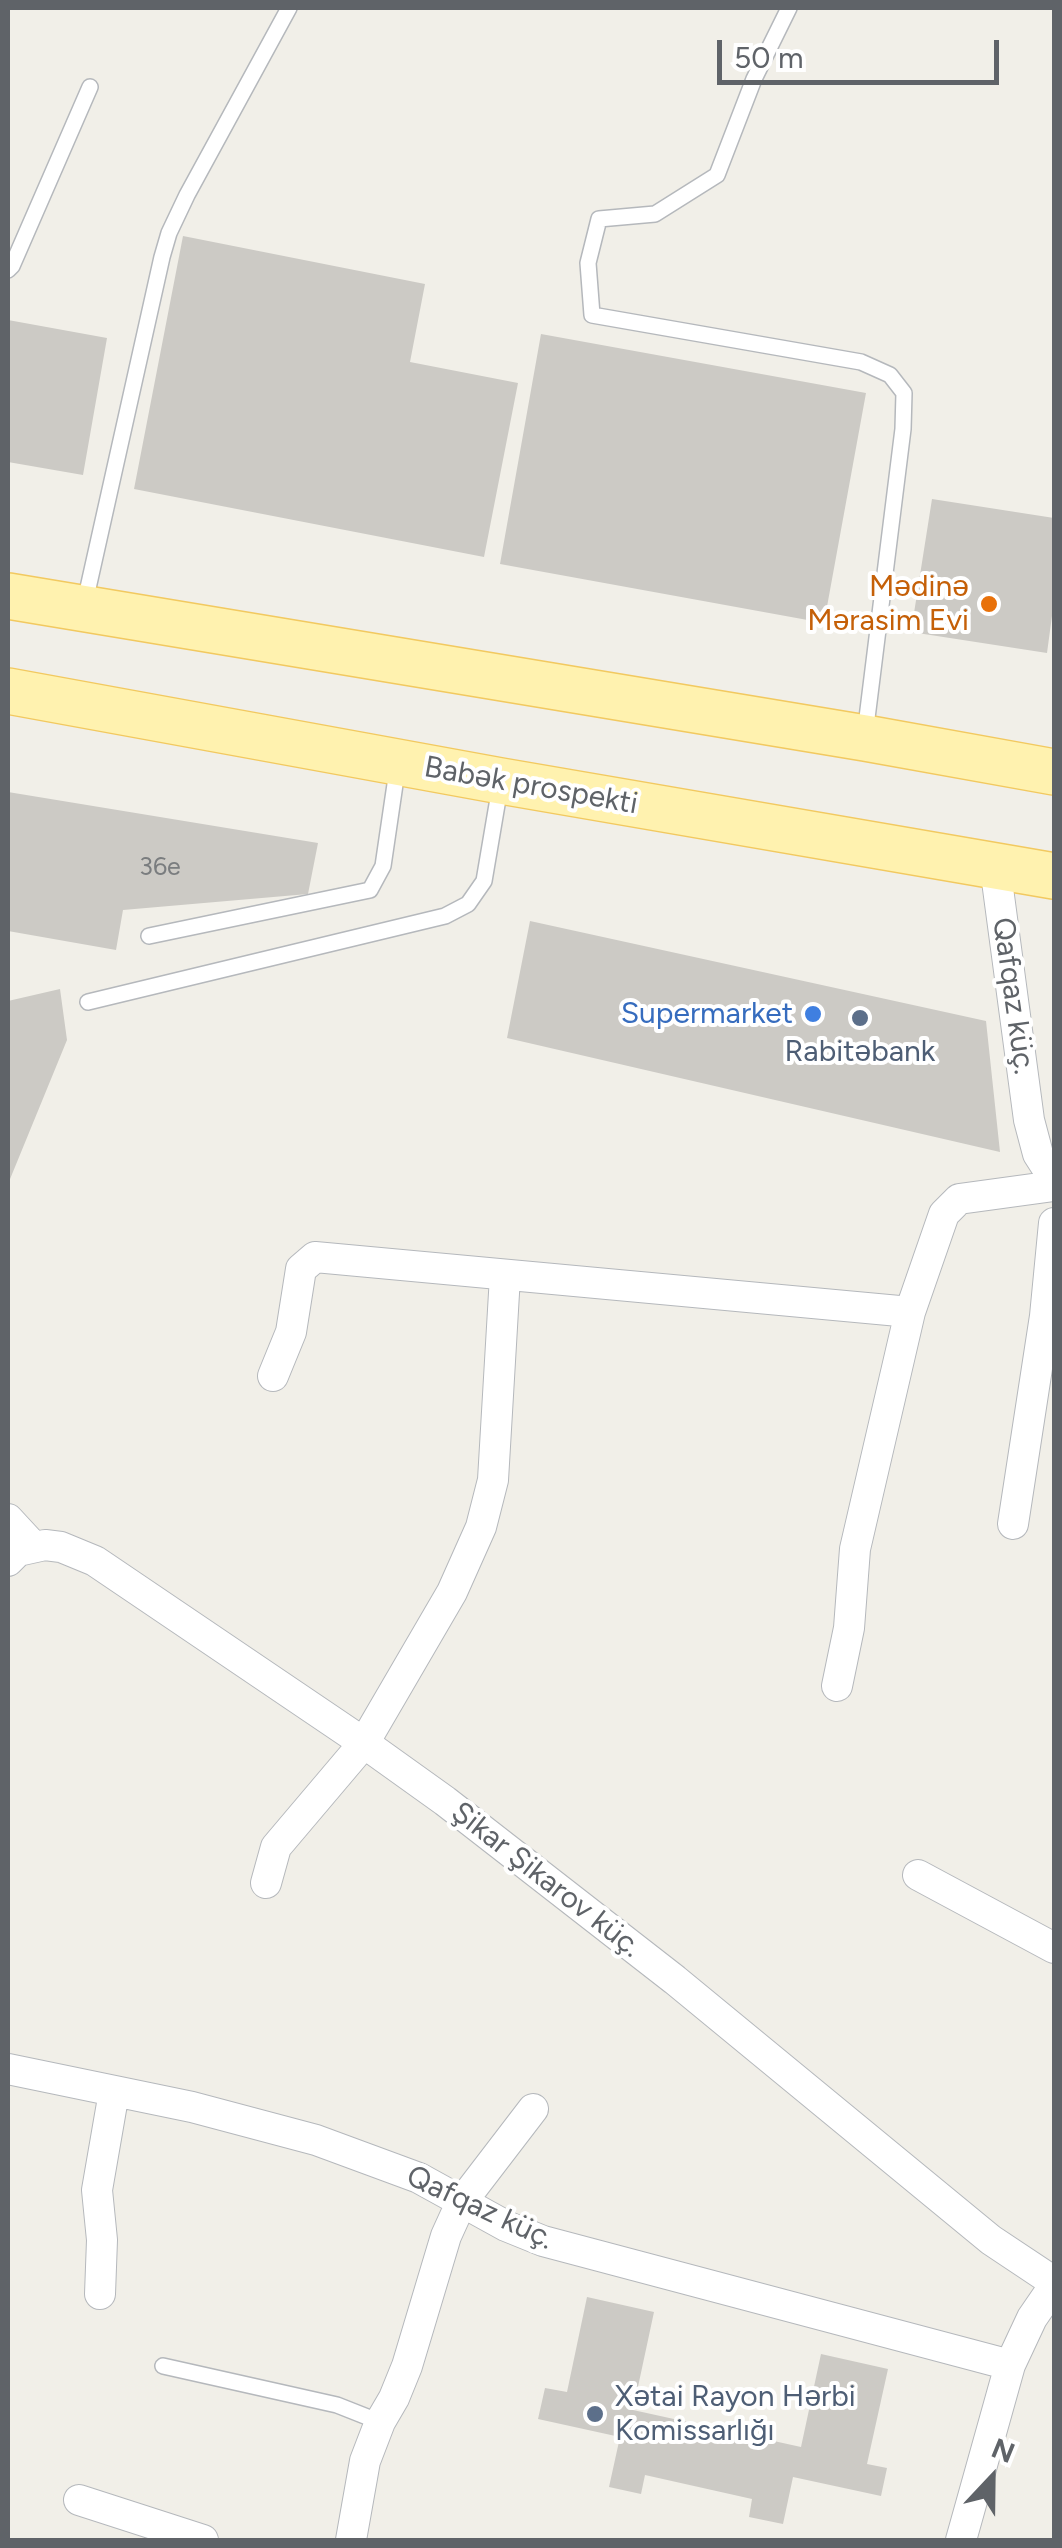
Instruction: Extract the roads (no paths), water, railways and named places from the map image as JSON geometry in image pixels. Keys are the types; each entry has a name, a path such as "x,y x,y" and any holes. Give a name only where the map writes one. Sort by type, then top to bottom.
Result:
{"main road":[{"path":"8,596 1054,772"},
{"name":"Babək prospekti","path":"8,691 1054,876"}],"street":[{"name":"Qafqaz küç.","path":"996,866 1029,1120 1038,1154 1054,1182"},
{"path":"838,1686 850,1628 854,1549 910,1312 944,1214 959,1199 1054,1182"},
{"path":"1013,1524 1045,1316 1054,1223"},
{"path":"273,1376 291,1332 301,1269 315,1257 910,1312"},
{"path":"266,1884 276,1847 364,1743 452,1592 481,1527 492,1480 505,1276"},
{"path":"8,1519 20,1553"},
{"name":"Şikar Şikarov küç.","path":"20,1553 45,1544 95,1561 364,1743 461,1813 675,1980 991,2240 1054,2284"},
{"path":"918,1875 1054,1948"},
{"name":"Qafqaz küç.","path":"8,2069 192,2107 316,2140 419,2178 461,2203 542,2241 1010,2365"},
{"path":"100,2294 102,2240 97,2190 114,2092"},
{"path":"351,2540 365,2462 407,2366 446,2236 461,2203 532,2109"},
{"path":"961,2540 1010,2365 1043,2324 1054,2284"},
{"path":"80,2500 203,2540"}],"lane":[{"path":"83,610 169,233 289,8"},
{"path":"789,8 754,79 717,176 655,214 599,219 588,263 592,315 861,362 890,375 904,393 865,738"},
{"path":"8,270 90,86"},
{"path":"149,936 370,890 383,866 398,762"},
{"path":"88,1002 445,916 468,904 484,881 502,781"},
{"path":"163,2366 337,2405 380,2422"}],"place":[{"name":"Mədinə Mərasim Evi","path":"989,604"},
{"name":"Supermarket","path":"813,1014"},
{"name":"Rabitəbank","path":"860,1018"},
{"name":"Xətai Rayon Hərbi Komissarlığı","path":"595,2414"}]}
